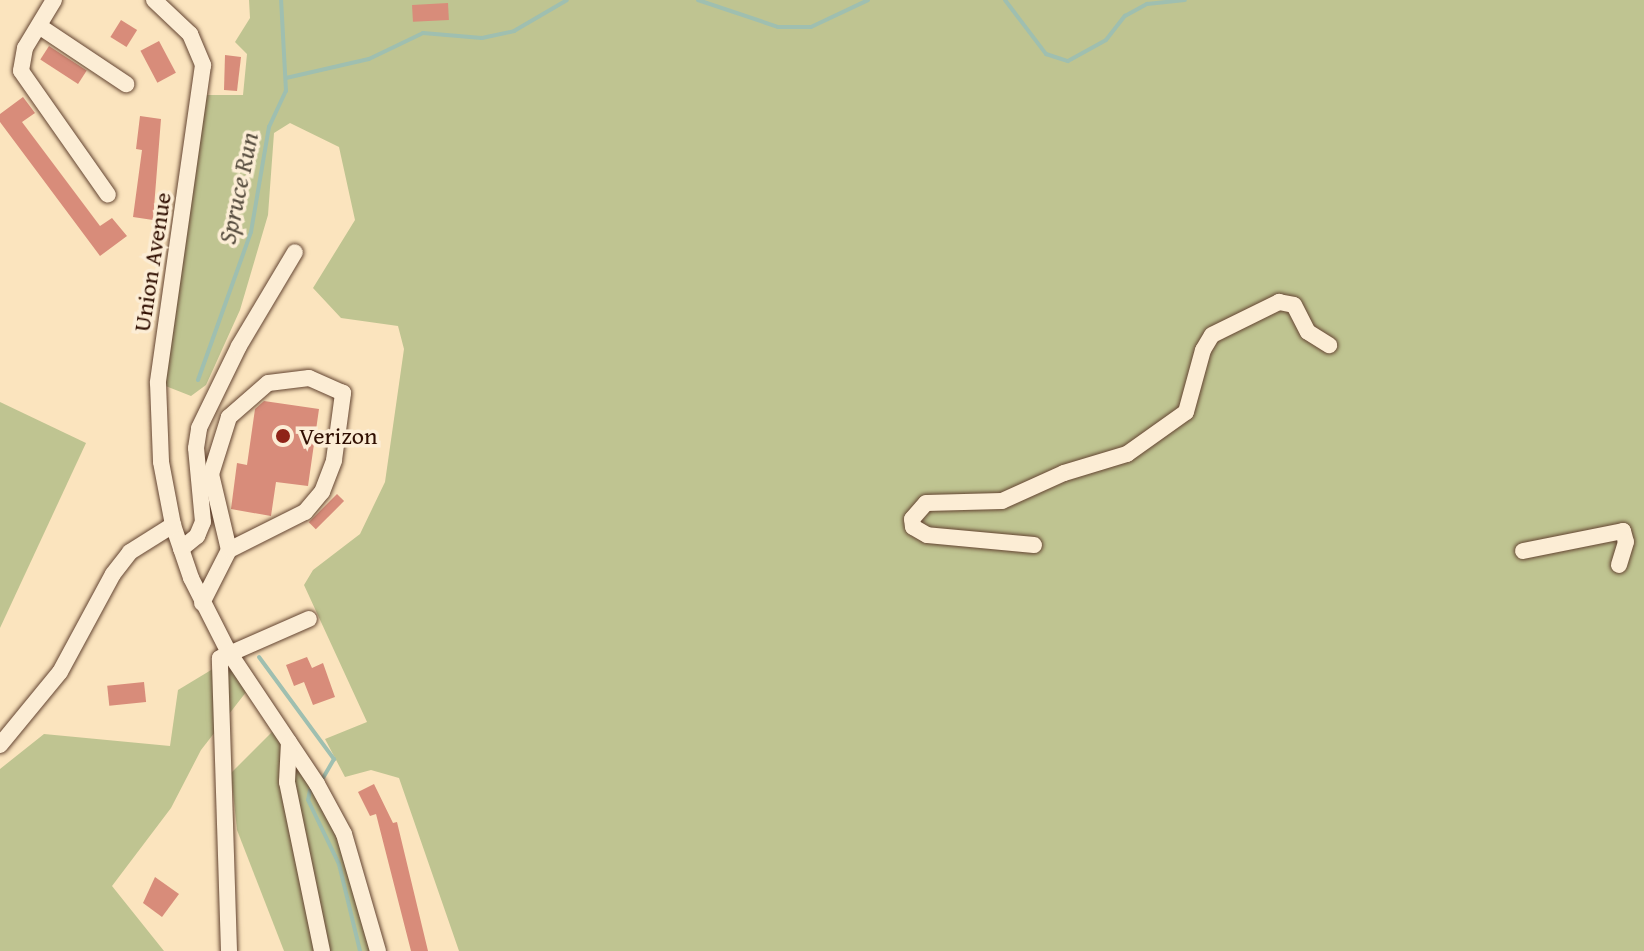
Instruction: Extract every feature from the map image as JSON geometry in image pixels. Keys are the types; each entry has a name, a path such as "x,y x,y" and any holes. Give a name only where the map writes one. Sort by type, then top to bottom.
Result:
{"street":[{"path":"54,0 20,60 21,71 108,195"},
{"name":"Union Avenue","path":"154,0 190,34 203,65 158,383 161,462 173,525 202,603 228,651 289,742 344,834 378,951"},
{"path":"39,26 126,84"},
{"path":"181,549 197,536 203,522 196,448 199,428 239,346 295,252"},
{"path":"1034,545 927,535 913,527 912,519 926,503 1002,501 1064,473 1127,454 1188,410 1203,350 1212,335 1279,302 1294,305 1308,332 1329,345"},
{"path":"202,603 229,550 305,512 322,492 334,460 343,393 309,378 268,383 229,417 211,474 229,550"},
{"path":"0,745 60,672 122,563 173,525"},
{"path":"1523,551 1623,531 1626,542 1619,565"},
{"path":"229,951 218,674 220,658 228,651 309,619"},
{"path":"289,742 287,782 322,951"}],"green space":[{"path":"249,0 1644,0 1644,951 459,951 399,778 371,770 345,777 325,739 367,722 304,585 313,570 360,534 385,482 404,349 398,326 341,318 313,288 355,220 339,147 290,123 274,133 268,215 240,310 206,385 191,396 158,383 202,95 243,95 247,54 235,42 250,18"},
{"path":"0,402 86,443 0,628"},
{"path":"231,658 250,687 201,750 171,808 112,886 164,951 0,951 0,769 44,734 170,746 178,690"},
{"path":"278,726 317,784 378,951 284,951 237,830 231,773"}],"building":[{"path":"448,3 449,20 413,22 412,5"},
{"path":"121,20 137,30 127,47 110,37"},
{"path":"159,41 176,73 157,83 140,51"},
{"path":"49,46 87,71 78,84 40,59"},
{"path":"225,55 241,57 237,91 224,90"},
{"path":"23,97 35,113 22,122 100,226 112,218 127,236 100,256 0,122 0,114"},
{"path":"140,116 161,119 153,220 133,217 142,150 136,149"},
{"name":"Verizon","path":"264,401 319,409 308,486 276,482 271,516 231,509 237,463 247,465 255,409"},
{"path":"337,494 344,501 316,529 309,522"},
{"path":"307,657 312,668 323,663 335,697 313,705 304,682 294,686 286,665"},
{"path":"144,682 146,702 109,706 107,686"},
{"path":"374,784 393,823 397,822 428,951 411,951 376,814 370,816 358,792"},
{"path":"155,877 179,894 162,917 143,903"}],"waterway":[{"name":"Spruce Run","path":"198,380 251,232 269,127 286,91 281,0"},
{"path":"286,78 369,59 423,33 482,38 514,31 567,0"},
{"path":"698,0 778,27 811,27 868,0"},
{"path":"1005,0 1046,54 1068,61 1106,40 1125,16 1147,4 1185,0"},
{"name":"Spruce Run","path":"259,657 334,759 323,778"},
{"name":"Spruce Run","path":"310,790 308,800 339,864 360,951"}],"place":[{"name":"Verizon","path":"283,436"}]}
